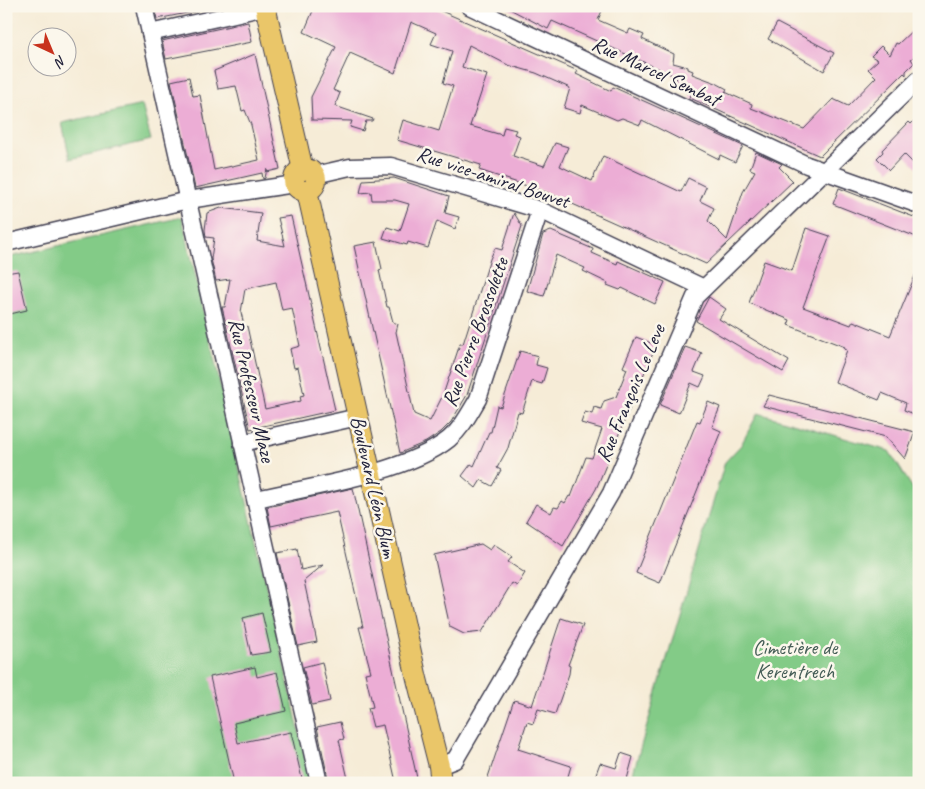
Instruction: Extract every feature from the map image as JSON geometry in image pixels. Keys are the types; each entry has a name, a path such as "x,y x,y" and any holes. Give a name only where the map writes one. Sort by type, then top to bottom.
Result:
{"main road":[{"name":"Boulevard Léon Blum","path":"265,6 440,774"}],"street":[{"name":"Rue Professeur Maze","path":"144,6 319,783"},
{"path":"150,34 265,6"},
{"name":"Rue Marcel Sembat","path":"469,6 807,165 919,205"},
{"name":"Rue François Le Leve","path":"440,774 455,760 611,493 695,297 919,79"},
{"name":"Rue vice-amiral Bouvet","path":"6,243 188,200 305,180 350,167 391,166 540,210 704,288"},
{"name":"Rue Pierre Brossolette","path":"256,499 371,473 431,451 449,439 464,423 478,399 540,210"},
{"path":"242,443 358,417"}],"green space":[{"path":"142,105 151,140 70,159 62,123"},
{"path":"182,217 311,783 6,783 6,258"},
{"name":"Cimetière de Kerentrech","path":"758,413 889,451 919,498 919,783 630,783 725,462 741,445"}],"building":[{"path":"154,6 196,6 197,11 157,19"},
{"path":"315,6 430,6 578,71 576,74 611,91 613,87 743,146 735,162 720,155 719,159 642,120 640,125 622,118 617,120 582,105 580,113 564,108 570,88 536,73 508,65 469,45 462,67 487,75 470,126 502,135 504,127 516,130 514,134 520,136 513,156 544,166 555,143 568,147 560,166 592,181 603,156 681,192 688,178 706,187 700,201 714,208 708,221 727,240 743,192 755,171 750,169 756,152 782,164 779,167 793,181 706,264 548,193 479,170 481,165 397,140 403,120 439,131 453,86 443,83 452,51 431,44 436,33 411,22 395,73 350,53 333,90 340,93 335,106 373,119 372,121 366,121 363,131 350,127 352,121 312,120 311,97 336,47 304,32"},
{"path":"504,6 604,6 598,20 628,33 630,29 644,35 642,39 674,54 673,63 688,67 688,69 693,71 692,74 727,89 725,92 752,104 751,108 804,129 833,99 848,106 876,77 868,69 878,60 871,56 881,46 890,55 896,43 898,44 919,24 919,53 911,59 914,63 906,71 906,75 904,73 820,156 690,98 693,89 675,84 677,77 552,21 548,29"},
{"path":"248,22 252,42 166,59 162,41"},
{"path":"777,23 834,53 824,71 768,39"},
{"path":"255,54 280,169 267,172 267,169 263,179 262,173 195,188 171,81 189,77 193,96 200,95 214,170 259,160 251,125 245,110 242,111 236,86 218,89 214,71"},
{"path":"919,116 919,169 904,154 889,170 877,158 883,152 882,150 909,122 911,124"},
{"path":"394,178 449,196 445,213 459,217 455,229 437,221 428,248 408,242 407,245 383,238 387,227 400,231 409,204 395,200 372,200 371,192 360,193 363,180"},
{"path":"839,188 919,219 919,238 833,204"},
{"path":"221,208 261,213 257,241 285,246 278,218 291,216 335,410 250,429 222,307 225,307 230,279 216,281 211,259 214,238 206,237 205,230 207,213","holes":["276,282 282,310 292,308 300,346 290,349 294,368 298,367 304,395 300,396 301,401 265,409 247,326 244,326 241,312 245,289"]},
{"path":"514,213 522,226 467,395 451,422 441,432 426,442 400,453 354,246 376,242 382,269 379,270 387,307 389,307 393,322 398,324 396,332 414,414 430,421 443,395 460,344 463,344 490,259 495,248 502,250"},
{"path":"806,228 830,236 803,307 851,325 853,321 890,336 919,266 919,416 904,410 906,403 882,393 879,400 835,382 847,350 844,349 845,347 788,325 790,320 749,303 764,261 792,271"},
{"path":"551,231 593,249 592,253 617,264 618,261 665,282 655,304 622,288 620,290 607,285 608,283 583,271 585,268 556,255 544,296 527,291 543,234"},
{"path":"18,271 27,310 6,315 6,273"},
{"path":"709,297 726,309 719,319 789,361 783,372 696,321"},
{"path":"636,337 656,345 596,489 563,546 526,521 536,504 551,513 554,507 558,508 562,501 565,503 569,496 571,497 586,457 592,458 602,429 581,423 585,412 592,414 594,407 601,409 604,401 616,397 627,369 623,367"},
{"path":"685,347 702,353 694,372 705,376 700,387 691,383 679,413 660,405"},
{"path":"520,351 538,356 536,365 547,368 542,384 532,381 522,413 518,412 508,448 497,468 501,470 492,486 481,480 476,488 462,476 471,464 474,466 489,432 491,432 497,406 501,407"},
{"path":"769,395 915,432 905,459 886,437 763,406"},
{"path":"708,402 720,407 712,427 721,431 660,583 636,573 697,421 700,422"},
{"path":"353,488 417,778 396,782 383,725 373,727 368,708 373,707 365,673 371,672 359,627 363,627 337,512 271,526 267,507"},
{"path":"481,544 490,550 494,545 512,557 508,562 525,573 517,586 512,583 482,632 464,634 450,627 434,555"},
{"path":"297,549 301,570 323,565 304,581 317,642 298,646 277,553"},
{"path":"262,613 271,652 251,655 243,618"},
{"path":"561,618 583,625 568,665 570,666 569,674 555,714 538,709 533,724 527,722 518,749 571,766 566,783 486,783 514,700 532,706"},
{"path":"322,662 330,701 312,705 303,667"},
{"path":"255,667 257,677 277,672 286,711 234,723 238,743 291,732 303,783 234,783 210,677"},
{"path":"340,722 344,739 339,740 349,783 329,783 317,727"},
{"path":"621,753 633,757 626,783 606,783 594,779 600,763 616,768"}]}
